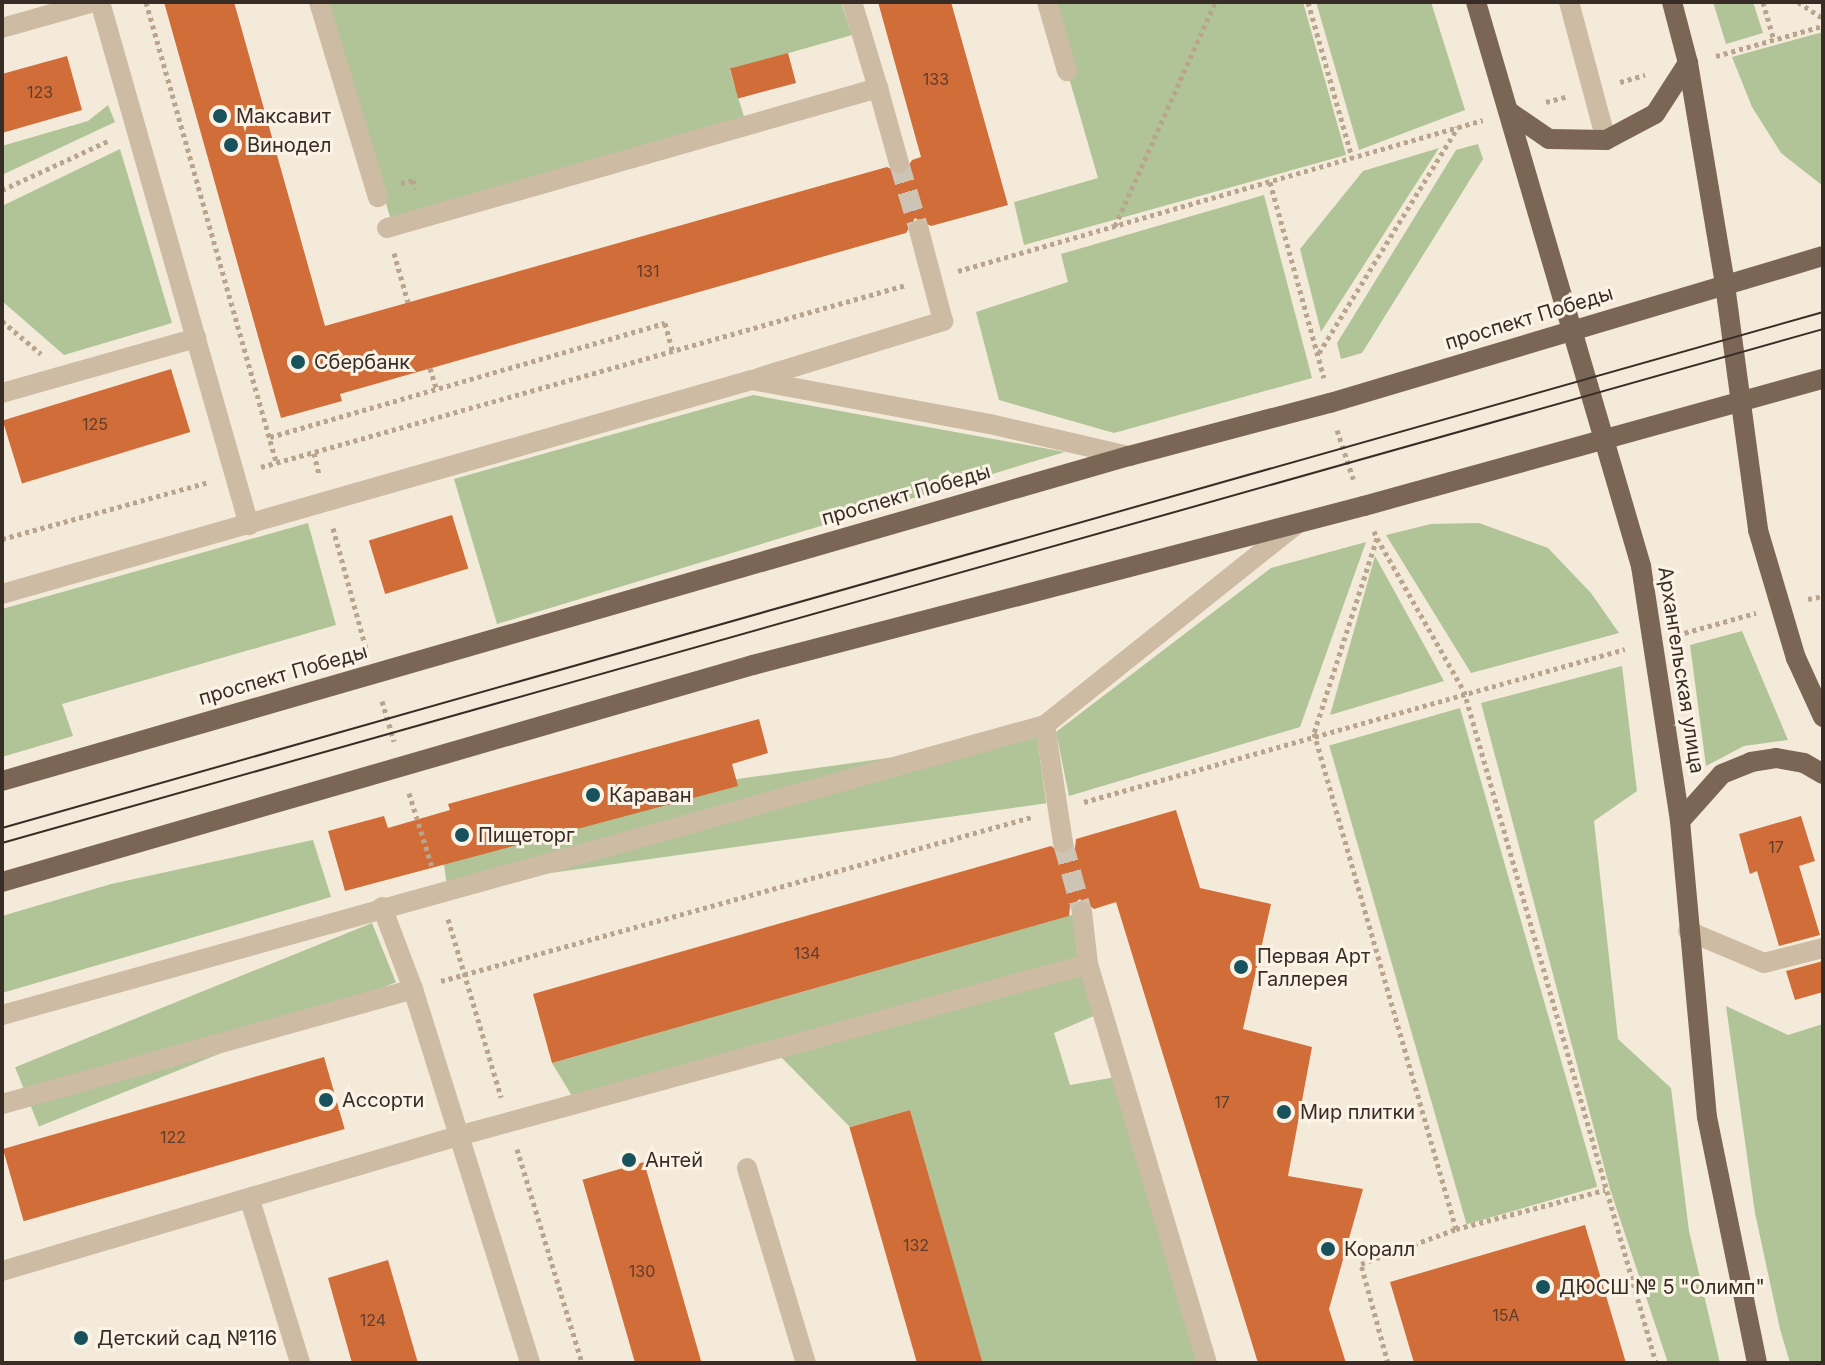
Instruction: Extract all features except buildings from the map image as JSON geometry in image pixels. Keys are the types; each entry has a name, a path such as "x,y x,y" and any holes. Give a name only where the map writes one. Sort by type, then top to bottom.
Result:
{"main road":[{"name":"Архангельская улица","path":"1476,2 1574,330 1656,640 1680,821 1707,1117 1757,1363"},
{"path":"1672,2 1688,63 1725,285 1758,530 1779,607 1823,717"},
{"path":"1511,113 1549,139 1606,140 1655,114 1688,63"},
{"name":"проспект Победы","path":"2,781 1129,456 1330,403 1823,256"},
{"path":"2,882 753,665 1297,524 1823,379"},
{"path":"1680,821 1722,774 1751,762 1790,760 1823,774"}],"street":[{"path":"2,28 97,2 249,525"},
{"path":"319,2 378,197"},
{"path":"852,2 899,163"},
{"path":"1047,2 1067,71"},
{"path":"1569,2 1606,140"},
{"path":"387,228 878,88"},
{"path":"2,594 752,380 943,321 919,230"},
{"path":"2,393 196,338"},
{"path":"752,380 990,424 1129,456"},
{"path":"2,1015 1045,725 1297,524"},
{"path":"1045,725 1063,843"},
{"path":"382,907 413,989 530,1363"},
{"path":"1082,912 1088,964 1207,1363"},
{"path":"1688,931 1764,963 1823,948"},
{"path":"2,1271 458,1136 1088,964"},
{"path":"2,1104 413,989"},
{"path":"747,1168 806,1363"},
{"path":"250,1200 300,1363"}],"path":[{"path":"146,2 276,462"},
{"path":"1115,226 1215,2"},
{"path":"1308,2 1352,158"},
{"path":"1763,2 1774,40"},
{"path":"1798,2 1823,18"},
{"path":"1318,354 1458,127"},
{"path":"2,190 135,128"},
{"path":"1270,182 1330,403 1364,506 1377,538 1464,691 1656,1363"},
{"path":"387,228 408,302"},
{"path":"2,321 65,375"},
{"path":"270,437 665,323 672,350"},
{"path":"430,368 436,388"},
{"path":"1377,538 1314,733 1456,1229"},
{"path":"413,989 1057,810 1464,691 1823,596"},
{"path":"1388,1363 1361,1264 1456,1229 1605,1190"}],"green space":[{"path":"325,2 841,2 852,35 730,70 745,120 391,220"},
{"path":"1047,2 1303,2 1346,155 1024,245 1014,202 1098,178"},
{"path":"1316,2 1431,2 1465,110 1359,150"},
{"path":"1713,2 1753,2 1763,33 1726,44"},
{"path":"1823,32 1823,186 1781,153 1752,107 1732,57"},
{"path":"108,105 115,122 2,175 2,146 88,121"},
{"path":"1478,144 1483,159 1362,353 1341,359 1337,343 1456,150"},
{"path":"1439,148 1321,332 1300,249 1363,171"},
{"path":"120,149 172,323 64,355 2,301 2,206"},
{"path":"1264,195 1312,378 1114,433 999,400 976,312 1068,282 1061,254"},
{"path":"753,395 1065,452 497,624 454,479"},
{"path":"308,523 336,625 62,704 73,736 2,757 2,609"},
{"path":"1479,523 1548,548 1591,593 1619,633 1471,673 1386,535 1431,524"},
{"path":"1366,542 1300,727 1069,796 1056,732 1271,568"},
{"path":"1375,556 1444,681 1330,715"},
{"path":"1742,631 1788,740 1744,746 1706,766 1690,645"},
{"path":"1622,666 1637,791 1594,821 1618,1039 1671,1088 1689,1231 1720,1363 1668,1363 1610,1189 1481,703"},
{"path":"1460,708 1597,1187 1467,1224 1329,745"},
{"path":"1037,737 1046,803 447,888 438,821"},
{"path":"313,840 331,897 2,993 2,916 111,884"},
{"path":"1082,912 1096,1015 1054,1033 1070,1085 1116,1077 1201,1363 982,1363 910,1110 850,1127 779,1055 581,1111 552,1063"},
{"path":"372,923 396,982 39,1127 15,1067"},
{"path":"1726,1006 1788,1035 1823,1024 1823,1363 1790,1363 1780,1329 1755,1213"}],"tunnel":[{"path":"899,163 919,230"},
{"path":"1063,843 1082,912"}],"tram line":[{"path":"2,828 1823,312"},
{"path":"2,843 1823,329"}],"place":[{"name":"Максавит","path":"220,116"},
{"name":"Винодел","path":"231,145"},
{"name":"Сбербанк","path":"298,362"},
{"name":"Караван","path":"593,795"},
{"name":"Пищеторг","path":"462,835"},
{"name":"Первая Арт Галлерея","path":"1241,967"},
{"name":"Ассорти","path":"326,1100"},
{"name":"Мир плитки","path":"1284,1112"},
{"name":"Антей","path":"629,1160"},
{"name":"Коралл","path":"1328,1249"},
{"name":"ДЮСШ № 5 \"Олимп\"","path":"1543,1287"},
{"name":"Детский сад №116","path":"81,1338"}]}
